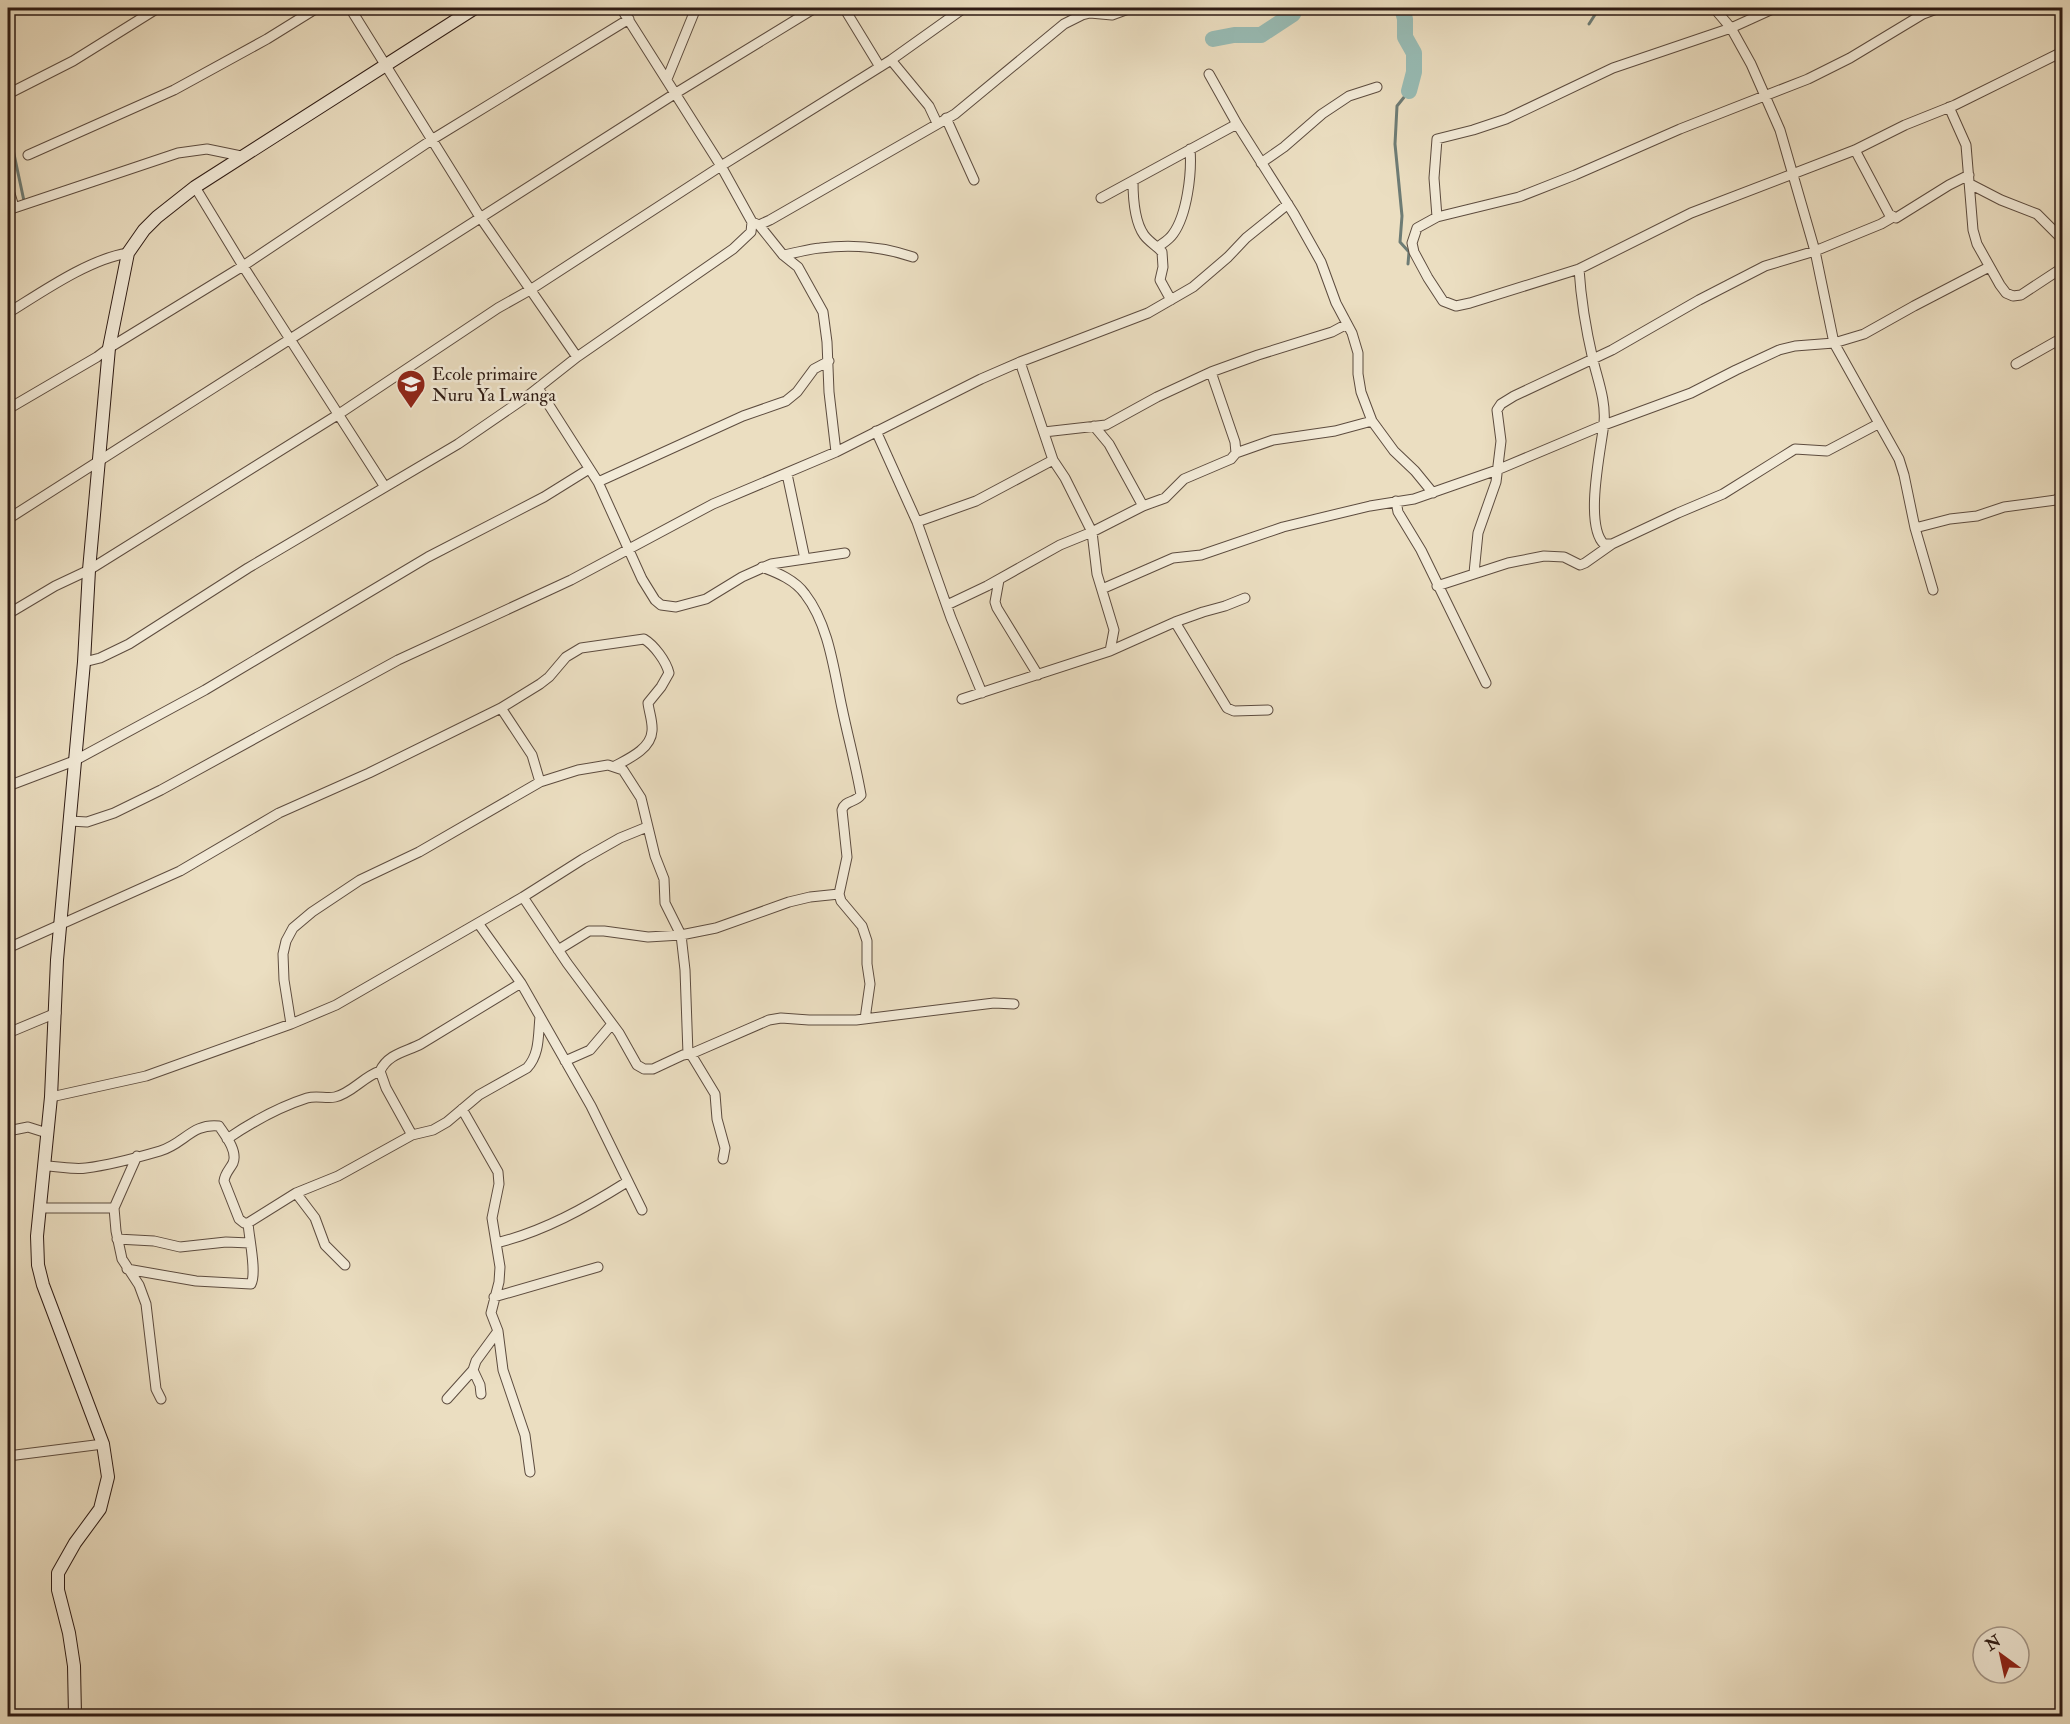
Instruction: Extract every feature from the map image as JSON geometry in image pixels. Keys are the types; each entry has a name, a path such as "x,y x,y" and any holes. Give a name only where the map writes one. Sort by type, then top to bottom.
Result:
{"street":[{"path":"8,94 73,61 158,8"},
{"path":"28,155 174,90 267,39 317,8"},
{"path":"350,8 480,217 577,357"},
{"path":"75,1716 74,1666 69,1633 58,1590 58,1573 75,1543 100,1509 108,1477 103,1444 42,1286 38,1264 39,1208 51,1097 57,960 109,348 129,252 144,230 157,217 195,187 475,8"},
{"path":"621,8 756,224 802,273 824,312 829,361 829,392 836,452"},
{"path":"667,79 696,8"},
{"path":"8,519 676,93 816,8"},
{"path":"844,8 879,67"},
{"path":"8,614 55,586 89,570 339,414 498,308 530,290 721,166 891,60 964,8"},
{"path":"84,662 100,658 129,644 248,568 458,444 538,388 577,357 733,249 756,224 946,118 974,100 1064,24 1090,13 1112,15 1131,8"},
{"path":"1714,8 1731,28 1751,64 1780,130 1815,251 1834,343 1899,459 1915,528 1933,590"},
{"path":"1437,217 1434,178 1437,139 1506,119 1613,68 1731,28 1775,8"},
{"path":"1940,8 1923,14 1850,58 1808,80 1680,129 1519,197 1437,217 1417,228 1412,243 1414,252 1443,302 1456,306 1524,287 1579,269 1691,213 1855,150 1905,125 1949,108 2062,52"},
{"path":"8,409 97,357 243,266 433,139 629,19"},
{"path":"891,60 929,106 937,123"},
{"path":"1209,74 1321,262 1358,353 1361,392 1372,421 1394,451 1433,493"},
{"path":"1261,163 1288,144 1322,114 1349,96 1377,87"},
{"path":"1949,108 1966,145 1973,230 1977,244 2006,293 2013,296 2021,295 2062,268"},
{"path":"946,118 974,180"},
{"path":"1101,198 1237,124"},
{"path":"8,187 11,209 178,153 207,149 241,156"},
{"path":"1158,247 1173,234 1180,218 1191,178 1190,149"},
{"path":"1855,150 1871,183 1893,217"},
{"path":"1474,573 1478,533 1496,482 1501,441 1497,417 1501,404 1650,330 1699,300 1765,266 1815,251 1893,217 1900,217 1941,190 1969,179"},
{"path":"1969,179 1993,197 2037,214 2062,239"},
{"path":"1133,181 1139,224 1142,232 1162,252 1160,280 1171,300"},
{"path":"195,187 289,339 385,487"},
{"path":"70,821 87,822 114,813 161,790 398,660 571,580 713,504 836,452 1020,362 1148,313 1193,287 1246,238 1288,204"},
{"path":"783,255 821,248 843,247 896,251 913,256"},
{"path":"8,314 92,264 111,255 129,252"},
{"path":"1102,589 1173,558 1200,555 1283,527 1433,493 1497,470 1604,425 1691,393 1779,350 1795,346 1834,343 1864,334 1989,267"},
{"path":"1579,269 1583,312 1603,400 1604,425 1598,456 1594,513 1598,538 1604,544 1612,544"},
{"path":"1044,432 1116,421 1157,397 1211,372 1332,332 1347,324"},
{"path":"2016,364 2062,338"},
{"path":"597,482 743,416 786,401 797,392 814,369 829,361"},
{"path":"1020,362 1053,460 1065,478 1092,532 1095,564 1114,630 1110,651"},
{"path":"1211,372 1225,410 1236,453"},
{"path":"538,388 597,482 627,550 655,600 669,608 706,599 762,567 845,553"},
{"path":"947,605 999,580 1060,544 1092,532 1143,506 1165,498 1184,479 1231,459 1236,453 1273,440 1335,430 1372,421"},
{"path":"1437,586 1508,563 1553,555 1564,557 1580,565 1612,544 1723,494 1796,449 1827,451 1878,424"},
{"path":"1094,426 1109,444 1143,506"},
{"path":"876,431 917,522 982,693"},
{"path":"917,522 976,501 1053,460"},
{"path":"8,786 74,761 252,663 428,558 544,497 589,469"},
{"path":"787,474 805,559"},
{"path":"1915,528 1950,519 1977,516 2004,507 2056,500 2062,495"},
{"path":"1396,501 1398,512 1421,550 1486,683"},
{"path":"762,567 783,576 805,593 824,631 831,656 861,795 844,805 842,810 847,857 839,894 841,901 862,926 867,941 870,984 865,1018"},
{"path":"999,580 995,591 997,608 1038,675"},
{"path":"962,699 1110,651 1175,622 1245,598"},
{"path":"1175,622 1227,708 1234,711 1268,710"},
{"path":"8,948 180,872 279,813 369,773 501,708 540,684 566,657 581,648 647,639 666,663 669,673 648,703 651,737 636,755 615,766 595,766 540,782 418,852 360,880 312,912 293,928 285,947 283,965 291,1024"},
{"path":"501,708 532,756 540,782"},
{"path":"615,766 622,770 641,798 655,856 664,879 665,903 681,935 685,970 688,1054"},
{"path":"51,1097 146,1076 291,1024 336,1005 523,897 611,843 647,827"},
{"path":"558,950 588,931 648,937 681,935 716,928 789,902 839,894"},
{"path":"523,897 612,1024 637,1065 644,1069 657,1068 769,1020 865,1018 994,1003 1014,1004"},
{"path":"478,923 520,983 566,1061 598,1119 642,1210"},
{"path":"227,1139 270,1113 308,1098 319,1096 334,1098 344,1093 371,1074 380,1071 390,1058 421,1044 520,983"},
{"path":"8,1033 56,1013"},
{"path":"44,1166 84,1168 137,1156 162,1150 178,1143 197,1127 219,1126 234,1154 235,1161 225,1174 224,1180 239,1219 248,1223 296,1193 338,1176 412,1135 433,1130 462,1110 478,1095 527,1068 536,1053 540,1017"},
{"path":"566,1061 590,1050 612,1024"},
{"path":"688,1054 692,1056 715,1094 717,1119 725,1148 723,1159"},
{"path":"380,1071 386,1088 412,1135"},
{"path":"462,1110 498,1172 499,1184 492,1218 500,1267 499,1282 491,1313 498,1331 503,1370 525,1435 530,1472"},
{"path":"8,1131 28,1127 47,1133"},
{"path":"137,1156 114,1208 117,1239 122,1259 139,1285 146,1304 156,1389 161,1400"},
{"path":"496,1243 541,1228 627,1182"},
{"path":"296,1193 315,1218 325,1245 345,1265"},
{"path":"39,1208 114,1208"},
{"path":"127,1269 196,1281 247,1285 253,1281 248,1223"},
{"path":"117,1239 154,1241 180,1247 226,1242 250,1243"},
{"path":"494,1297 598,1267"},
{"path":"447,1399 473,1370 476,1361 498,1331"},
{"path":"473,1370 480,1385 481,1394"},
{"path":"8,1456 103,1444"}],"waterway":[{"path":"1213,39 1234,35 1261,35 1293,14 1296,8"},
{"path":"1402,8 1405,19 1405,37 1414,53 1414,72 1409,91"},
{"path":"1589,24 1597,8"},
{"path":"1408,264 1409,252 1400,242 1402,216 1395,144 1397,106 1409,91"},
{"path":"8,126 24,201"}],"place":[{"name":"Ecole primaire Nuru Ya Lwanga","path":"411,410"}]}
